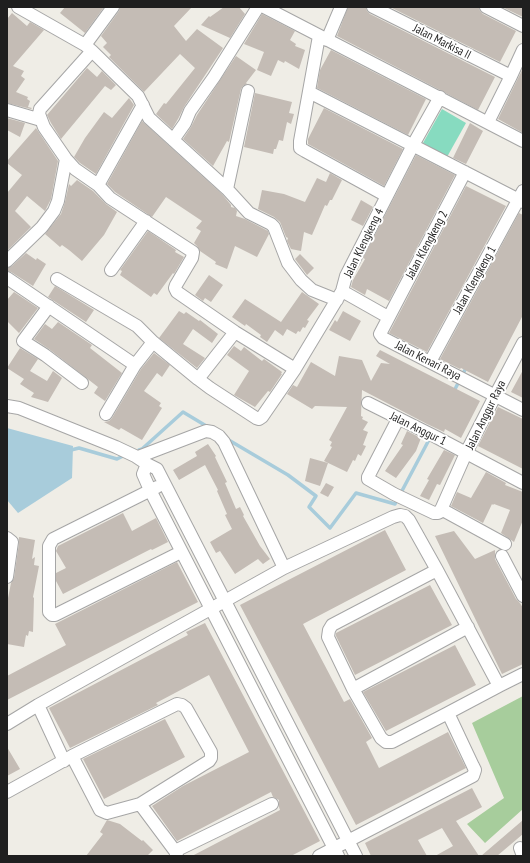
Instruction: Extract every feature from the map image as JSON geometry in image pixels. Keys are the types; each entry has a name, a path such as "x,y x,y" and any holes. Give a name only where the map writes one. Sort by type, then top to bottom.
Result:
{"street":[{"path":"18,7 88,48 134,91 149,118 226,189 249,213 268,222 274,228 288,263 301,280 312,290 340,295 388,317"},
{"path":"113,7 88,48 43,104 39,114 41,120 66,159 75,169 98,185 110,198 193,252 192,258 176,285 175,288 177,292 235,332 295,369"},
{"path":"173,140 185,123 190,111 207,88 258,7"},
{"path":"264,7 523,141"},
{"path":"341,7 323,38 309,92 300,148 387,196"},
{"name":"Jalan Markisa II","path":"373,7 511,76"},
{"path":"486,7 523,26"},
{"path":"488,122 523,50"},
{"path":"226,189 248,91"},
{"path":"309,92 465,172 522,197"},
{"name":"Jalan Klengkeng 4","path":"198,379 259,419 262,417 295,369 340,295 346,276 440,97"},
{"path":"98,185 143,106"},
{"path":"7,110 41,120"},
{"path":"7,260 42,227 54,211 58,201 66,159"},
{"name":"Jalan Klengkeng 2","path":"388,317 465,172"},
{"name":"Jalan Klengkeng 1","path":"430,362 522,197"},
{"path":"111,270 146,221"},
{"path":"7,278 136,365"},
{"path":"57,279 137,326 153,342 198,379 235,332"},
{"path":"49,306 23,341 45,355 82,383"},
{"name":"Jalan Kenari Raya","path":"388,317 380,334 383,338 523,410"},
{"path":"106,414 136,365 153,342"},
{"name":"Jalan Anggur Raya","path":"523,343 466,453 523,483"},
{"name":"Jalan Anggur 1","path":"369,404 466,453"},
{"path":"7,406 19,408 116,447 157,469 356,856"},
{"path":"398,419 368,477 370,482 394,494 434,513 438,513 466,453"},
{"path":"140,459 206,431 212,432 219,436 224,442 284,568"},
{"path":"140,459 150,490 336,852"},
{"path":"164,483 53,539 49,546 49,612 52,615 55,615 181,552"},
{"path":"441,509 505,544"},
{"path":"7,724 38,705 284,568 400,515 405,516 409,520 499,686"},
{"path":"7,538 12,542 7,577"},
{"path":"502,556 523,596"},
{"path":"437,570 332,625 329,630 328,637 353,689 381,738 386,742 392,742 523,674"},
{"path":"353,689 468,627"},
{"path":"7,792 68,759 177,704 186,708 211,752 211,758 209,761 140,804 107,813 102,812 68,759 38,705"},
{"path":"319,856 336,852 347,841 473,776 475,770 448,713"},
{"path":"140,804 176,853 272,804"}],"green space":[{"path":"442,109 466,123 447,157 423,143"},
{"path":"523,696 523,809 485,843 467,824 504,798 472,723"}],"water":[{"path":"7,428 73,446 72,478 18,513 7,500"}],"building":[{"path":"65,7 104,7 85,33 60,13"},
{"path":"120,7 192,7 174,26 186,41 197,29 223,48 184,107 172,129 156,114 195,68 180,54 144,92 109,57 111,55 103,47 107,43 101,36 119,11"},
{"path":"224,7 239,7 245,14 230,38 201,25 209,16 210,17"},
{"path":"348,7 366,7 370,14 495,77 478,110 337,36"},
{"path":"390,7 479,7 483,14 516,31 500,62"},
{"path":"502,7 523,7 523,17"},
{"path":"12,13 27,26 30,22 44,30 13,66 24,71 21,76 25,79 16,92 28,97 27,99 30,101 28,107 32,108 31,109 7,103 7,19"},
{"path":"262,14 295,31 290,40 296,44 295,46 305,50 299,69 285,61 284,63 278,60 271,76 257,70 264,52 244,44"},
{"path":"331,50 426,99 408,135 317,88 320,70"},
{"path":"236,56 256,70 246,83 247,84 241,89 229,142 227,141 213,166 183,139"},
{"path":"87,68 97,77 102,71 116,85 111,90 105,86 61,139 47,115"},
{"path":"523,68 523,133 498,119"},
{"path":"255,93 292,102 289,113 294,114 291,124 287,122 283,141 279,140 273,154 244,147"},
{"path":"129,98 134,105 96,174 74,157 85,138 104,112 112,118"},
{"path":"324,108 403,149 384,186 308,144 308,139"},
{"path":"7,118 25,123 20,137 7,130"},
{"path":"142,121 222,194 231,207 235,208 237,211 236,216 268,231 269,234 257,257 235,246 227,269 215,264 216,262 200,251 194,243 201,231 196,228 202,221 166,197 152,217 115,192 107,184"},
{"path":"470,123 483,131 466,164 453,158"},
{"path":"36,128 58,161 51,199 45,211 27,196 15,211 31,227 7,251 7,193 22,175 7,163 7,161"},
{"path":"416,155 455,175 389,301 367,289 365,295 351,287 353,280 365,259 363,258"},
{"path":"330,173 342,180 332,200 330,200 327,206 325,205 312,235 304,232 301,251 291,249 287,241 288,238 286,237 280,222 274,217 258,209 262,190 284,194 305,202 317,178 326,182"},
{"path":"77,180 93,191 106,204 117,212 104,235 82,261 62,245 60,247 45,234 61,214 69,184 71,186"},
{"path":"466,186 506,206 427,352 389,333"},
{"path":"361,200 373,207 363,226 351,220"},
{"path":"519,213 523,215 523,315 488,382 440,359"},
{"path":"148,231 176,250 175,252 184,257 174,274 173,273 157,295 154,293 151,297 120,275 122,271 120,270"},
{"path":"26,253 36,260 37,258 46,264 33,286 7,271 7,268 12,266"},
{"path":"300,254 314,268 307,275 295,259"},
{"path":"209,275 223,285 211,302 205,298 203,301 195,295"},
{"path":"55,286 94,310 86,322 48,297"},
{"path":"14,292 38,308 19,333 7,321 7,300"},
{"path":"302,292 319,304 307,320 309,321 305,328 303,327 300,332 298,331 296,334 287,329 283,336 275,330 267,342 260,337 261,335 246,324 245,326 232,317 245,299 281,322"},
{"path":"179,311 184,314 186,312 199,321 200,320 218,334 212,343 193,329 183,344 205,358 197,368 159,338"},
{"path":"343,311 361,321 350,341 329,330 335,320 337,322"},
{"path":"58,322 92,345 90,348 122,373 105,401 94,393 98,387 34,339 45,324 52,329"},
{"path":"234,346 241,351 244,347 262,361 264,359 282,372 270,392 268,391 255,407 234,395 249,371 227,355"},
{"path":"20,348 38,359 30,371 47,381 53,371 62,378 48,402 31,397 34,393 20,384 24,379 7,368"},
{"path":"380,350 480,401 461,438 445,429 444,432 427,424 362,390 361,416 363,417 362,419 368,422 363,430 368,432 363,445 366,446 361,456 358,454 355,461 353,460 347,472 324,461 332,447 330,446 332,442 329,440 347,407 315,406 312,409 287,394 293,385 297,387 311,362 335,376 339,356 362,360 371,381 381,363 390,364 376,356"},
{"path":"154,353 170,365 162,377 157,373 144,391 161,403 159,406 162,408 142,440 121,428 119,430 104,422 109,421 112,418 141,369"},
{"path":"523,370 523,398 511,392"},
{"path":"498,407 523,419 523,469 478,446"},
{"path":"407,431 421,438 416,451 396,478 385,471 403,445 401,444"},
{"path":"208,444 216,456 215,457 227,482 225,483 236,509 240,507 244,515 243,516 260,546 270,559 263,564 258,559 235,574 220,551 216,553 210,542 232,529 225,515 227,514 217,491 218,490 205,465 179,480 173,470 197,456 195,452"},
{"path":"444,450 455,455 440,485 437,484 429,500 420,496 429,480 427,479"},
{"path":"310,458 328,463 320,486 305,481"},
{"path":"486,472 506,483 505,485 523,492 523,520 514,542 501,533 510,510 492,504 483,523 451,506 457,492 471,498"},
{"path":"326,483 334,487 328,497 320,493"},
{"path":"123,513 132,531 156,518 168,542 152,550 151,549 63,594 56,581 56,573 66,568 56,551 58,546"},
{"path":"385,530 406,570 303,624 344,702 350,699 372,738 366,742 379,768 448,732 466,768 356,825 240,605"},
{"path":"454,531 475,559 495,550 495,559 516,599 523,608 523,664 502,674 435,536"},
{"path":"19,537 35,540 32,559 35,557 34,565 39,566 33,597 33,632 29,631 28,636 26,635 24,647 7,644 7,603 11,583 14,578"},
{"path":"177,562 198,602 7,700 7,676 66,645 55,624"},
{"path":"430,585 452,625 355,675 336,636 336,633"},
{"path":"205,623 320,841 291,856 192,856 280,810 279,800 273,797 271,792 177,841 152,806 183,786 249,752 209,675 156,703 158,705 70,748 49,708 188,635 186,632"},
{"path":"455,645 476,685 386,731 363,692"},
{"path":"165,719 185,757 104,799 83,759"},
{"path":"7,747 20,769 7,776"},
{"path":"472,788 482,807 456,821 479,856 435,856 453,846 442,828 418,840 427,856 371,856 365,843"},
{"path":"107,820 120,824 142,841 143,840 153,850 147,856 86,856 103,834 100,832"},
{"path":"523,820 523,834 497,856 481,856"}],"waterway":[{"path":"454,391 467,366"},
{"path":"139,450 142,449 183,412 208,427"},
{"path":"227,439 288,475 316,496 309,507 330,528 356,493 395,504 431,436"},
{"path":"71,450 79,448 117,459 125,455"}]}
